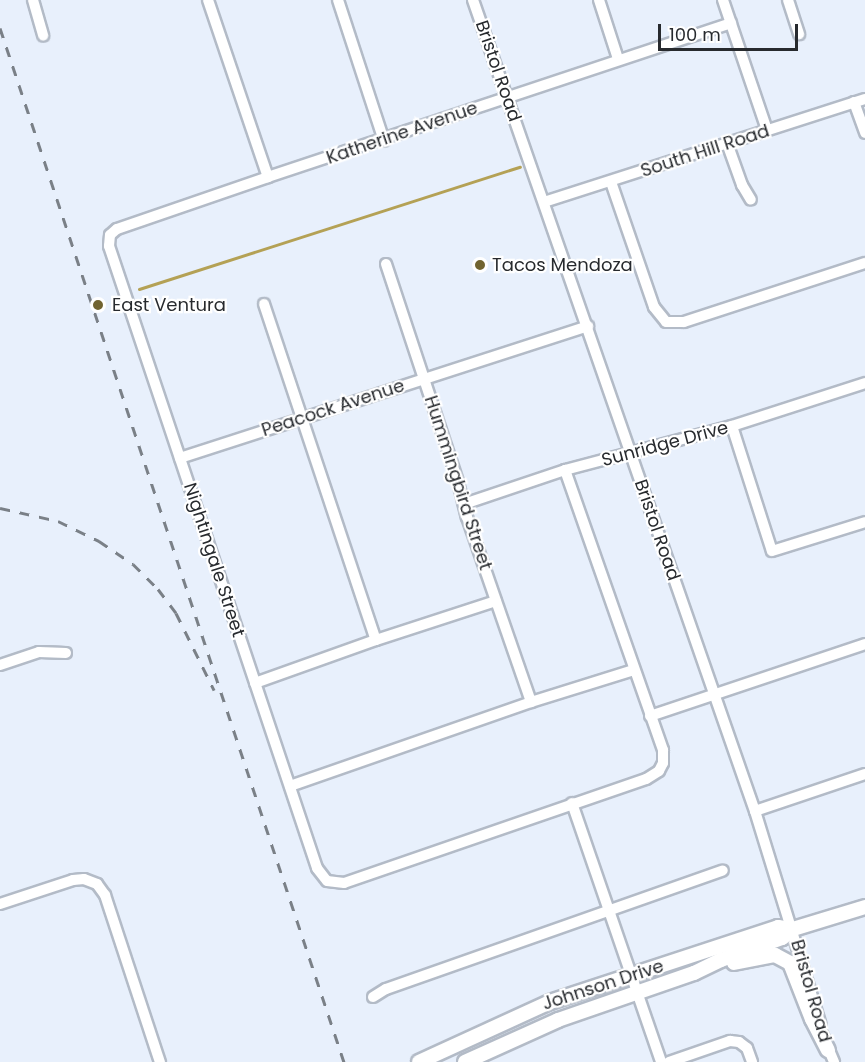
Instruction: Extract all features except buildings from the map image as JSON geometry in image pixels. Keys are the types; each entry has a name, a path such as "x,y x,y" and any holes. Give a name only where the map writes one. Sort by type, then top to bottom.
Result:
{"main road":[{"name":"Johnson Drive","path":"465,1062 558,1020 694,973 721,960 782,938 793,929 865,907"},
{"name":"Johnson Drive","path":"419,1062 533,1009 778,927 793,929"},
{"path":"694,973 766,956 781,956 794,970 812,1019 831,1056"}],"street":[{"path":"33,0 43,36"},
{"path":"208,0 268,177"},
{"path":"339,0 384,141"},
{"name":"Bristol Road","path":"472,0 588,326 755,811 831,1056"},
{"path":"599,0 618,59"},
{"path":"723,0 767,130"},
{"path":"788,0 799,34"},
{"name":"Katherine Avenue","path":"110,235 117,229 268,177 384,141 618,59 731,23"},
{"path":"860,100 865,133"},
{"name":"South Hill Road","path":"544,202 860,100"},
{"path":"727,143 742,185 751,200"},
{"path":"611,182 654,307 666,322 684,322 865,263"},
{"name":"Nightingale Street","path":"110,235 109,246 317,868 327,881 344,883 572,803"},
{"name":"Hummingbird Street","path":"386,264 531,702"},
{"path":"264,304 376,640"},
{"name":"Peacock Avenue","path":"180,458 588,326"},
{"name":"Sunridge Drive","path":"464,504 565,470 732,426 865,383"},
{"path":"732,426 772,551 865,522"},
{"path":"565,470 663,750 663,763 653,776 572,803 661,1062"},
{"path":"255,683 496,601"},
{"path":"650,716 865,644"},
{"path":"0,665 39,652 66,653"},
{"path":"290,786 531,702 634,670"},
{"path":"755,811 865,774"},
{"path":"373,997 386,989 723,870"},
{"path":"0,904 74,880 91,880 105,895 160,1062"},
{"path":"669,1062 730,1041 739,1042 747,1048 752,1062"}],"waterway":[{"path":"139,289 520,167"}],"railway":[{"path":"0,28 344,1062"},
{"path":"0,508 58,521 99,541 133,564 158,589 176,613 214,690"}],"place":[{"name":"Tacos Mendoza","path":"480,265"},
{"name":"East Ventura","path":"98,305"}]}
